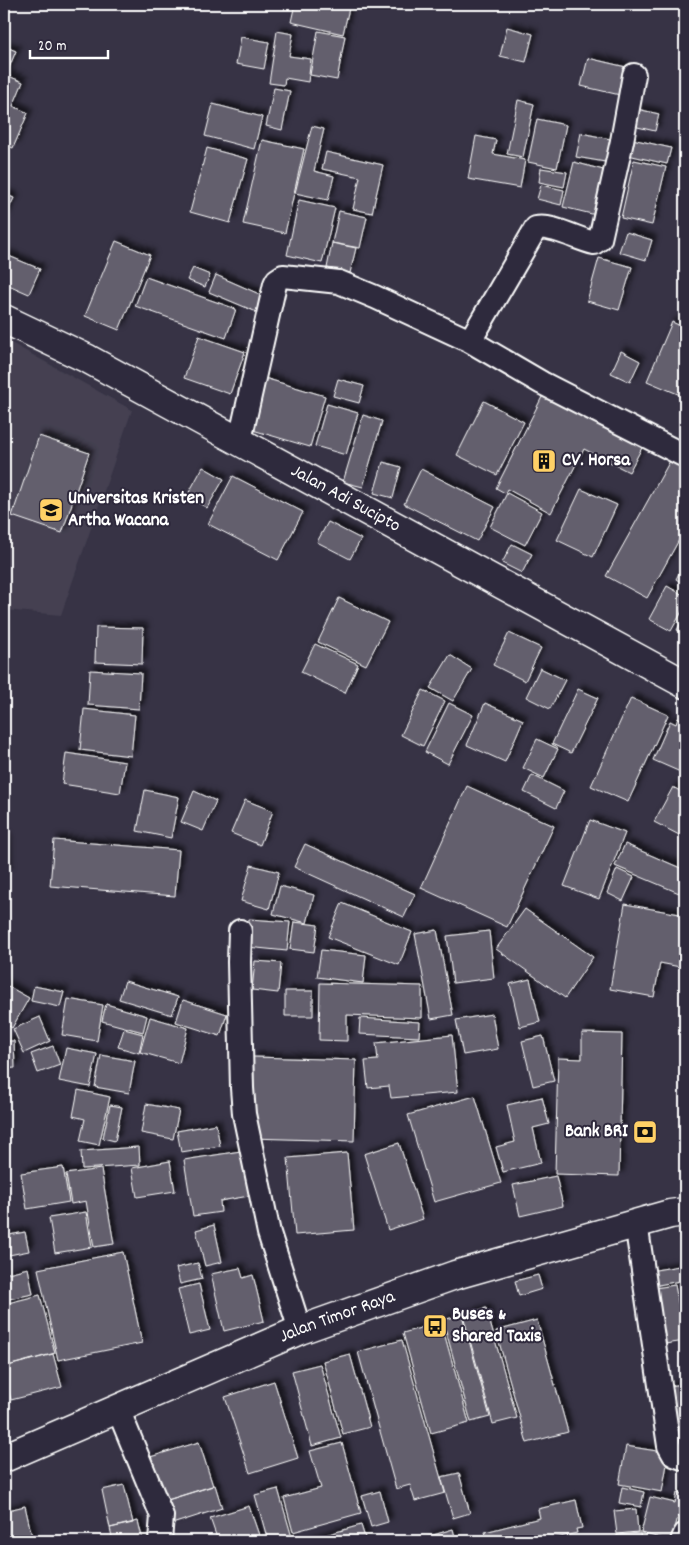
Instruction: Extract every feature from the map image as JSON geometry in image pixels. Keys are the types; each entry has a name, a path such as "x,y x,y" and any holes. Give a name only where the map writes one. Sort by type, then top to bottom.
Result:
{"main road":[{"name":"Jalan Adi Sucipto","path":"4,318 88,359 240,440 685,684"},
{"name":"Jalan Timor Raya","path":"4,1458 300,1330 455,1275 636,1223 685,1212"}],"street":[{"path":"470,341 536,228 542,227 587,241 594,242 600,238 622,141 634,75"},
{"path":"240,440 274,284 283,276 339,282 470,341 542,383 685,456"},
{"path":"240,931 239,962 244,1114 269,1233 300,1330"},
{"path":"636,1223 669,1446 674,1455 685,1459"},
{"path":"118,1409 162,1516 160,1541"},
{"path":"682,1541 685,1534"}],"shaded area":[{"name":"Universitas Kristen Artha Wacana","path":"4,339 132,410 61,615 4,610"}],"building":[{"path":"295,4 350,4 343,34 291,22"},
{"path":"507,27 533,34 526,62 500,56"},
{"path":"277,31 293,34 289,56 311,59 308,82 285,78 284,85 269,83"},
{"path":"318,31 345,36 337,80 310,75"},
{"path":"241,37 269,42 264,69 236,64"},
{"path":"4,46 16,51 6,75 23,82 13,106 28,113 13,148 4,144"},
{"path":"588,58 626,67 620,95 581,86"},
{"path":"274,88 290,91 282,130 266,126"},
{"path":"518,100 534,104 523,157 507,154"},
{"path":"213,104 262,117 254,149 205,136"},
{"path":"637,109 659,114 655,131 633,126"},
{"path":"537,119 566,125 557,168 528,162"},
{"path":"312,126 324,129 314,171 334,176 328,200 295,193"},
{"path":"581,133 615,140 611,163 576,157"},
{"path":"476,136 496,140 493,154 525,160 520,188 468,179"},
{"path":"632,139 671,148 667,164 628,155"},
{"path":"262,140 304,149 285,233 243,224"},
{"path":"207,148 248,159 230,223 190,212"},
{"path":"326,152 383,165 372,213 353,209 360,177 322,169"},
{"path":"634,160 666,167 652,225 621,218"},
{"path":"574,162 607,171 596,215 563,207"},
{"path":"541,168 567,172 564,187 539,182"},
{"path":"541,185 564,190 561,205 537,199"},
{"path":"4,194 14,198 4,219"},
{"path":"299,200 335,208 322,263 287,255"},
{"path":"339,211 367,217 360,248 332,243"},
{"path":"626,232 652,240 646,260 619,252"},
{"path":"116,241 150,255 119,330 85,316"},
{"path":"332,243 356,248 350,273 327,268"},
{"path":"4,254 40,269 29,294 4,283"},
{"path":"599,258 632,267 619,310 587,301"},
{"path":"193,268 210,275 205,287 187,280"},
{"path":"216,275 266,297 259,313 209,292"},
{"path":"146,277 236,309 226,338 135,306"},
{"path":"672,322 685,328 685,397 647,381"},
{"path":"199,336 245,352 230,394 184,378"},
{"path":"621,351 640,361 630,382 611,373"},
{"path":"261,377 325,396 310,447 246,428"},
{"path":"338,379 364,386 359,403 333,396"},
{"name":"CV. Horsa","path":"544,393 644,444 629,472 584,449 551,513 507,489 505,493 496,488"},
{"path":"484,401 524,422 497,475 457,455"},
{"path":"327,404 358,413 346,455 315,446"},
{"path":"363,415 382,421 363,487 343,482"},
{"path":"39,436 89,453 62,533 12,516"},
{"path":"671,459 685,467 685,529 647,598 606,576"},
{"path":"383,462 401,467 393,498 374,493"},
{"path":"203,467 224,479 207,508 187,496"},
{"path":"421,469 495,507 477,541 404,504"},
{"path":"233,476 303,512 278,560 208,524"},
{"path":"581,489 617,505 593,557 557,540"},
{"path":"507,493 542,512 525,545 490,527"},
{"path":"328,522 361,539 350,559 317,542"},
{"path":"512,544 532,554 522,573 502,563"},
{"path":"685,562 685,585 676,579"},
{"path":"667,586 685,596 685,606 671,631 649,619"},
{"path":"339,598 388,622 366,665 318,642"},
{"path":"685,615 685,634 677,630"},
{"path":"96,627 143,628 142,664 95,662"},
{"path":"509,633 541,648 525,681 493,665"},
{"path":"315,644 358,664 345,693 301,672"},
{"path":"450,655 472,669 453,701 430,688"},
{"path":"540,668 565,680 550,709 526,697"},
{"path":"90,670 141,673 139,709 88,705"},
{"path":"578,689 598,698 571,753 552,744"},
{"path":"423,690 445,701 423,746 401,735"},
{"path":"631,698 668,715 628,802 591,786"},
{"path":"449,703 473,715 448,764 425,752"},
{"path":"485,703 523,720 505,762 467,745"},
{"path":"84,709 135,715 131,756 80,750"},
{"path":"678,718 685,721 685,774 653,760 670,721 676,724"},
{"path":"537,739 558,749 544,778 523,768"},
{"path":"66,753 125,762 120,793 62,784"},
{"path":"532,775 564,791 556,808 524,792"},
{"path":"467,786 554,826 507,927 421,888"},
{"path":"673,787 685,794 685,838 654,822"},
{"path":"145,790 179,797 171,838 137,831"},
{"path":"194,791 216,801 203,831 181,822"},
{"path":"245,800 273,811 260,845 231,833"},
{"path":"590,820 625,833 599,899 564,886"},
{"path":"4,837 6,837 7,871 4,871"},
{"path":"54,840 179,850 175,896 50,886"},
{"path":"305,844 415,894 404,917 294,867"},
{"path":"625,844 685,870 685,879 679,893 615,866"},
{"path":"251,865 279,872 269,909 241,901"},
{"path":"617,869 634,877 623,901 607,893"},
{"path":"280,886 314,895 307,923 273,914"},
{"path":"342,903 412,932 399,965 328,937"},
{"path":"625,904 685,915 685,968 660,963 654,997 610,989"},
{"path":"525,909 593,957 565,998 496,949"},
{"path":"249,919 290,922 287,951 247,947"},
{"path":"294,922 318,925 314,952 290,949"},
{"path":"437,930 453,1015 431,1019 415,934"},
{"path":"489,931 494,978 453,983 447,936"},
{"path":"321,950 366,955 363,983 317,977"},
{"path":"255,961 281,963 278,993 252,990"},
{"path":"530,979 540,1022 520,1027 510,984"},
{"path":"125,981 178,997 172,1015 119,999"},
{"path":"320,983 422,986 422,1018 347,1015 347,1041 319,1040"},
{"path":"4,984 29,998 12,1028 4,1023"},
{"path":"34,986 64,992 60,1007 31,1001"},
{"path":"285,991 313,991 313,1016 285,1016"},
{"path":"68,999 103,1005 97,1041 62,1035"},
{"path":"183,1000 227,1014 220,1036 176,1022"},
{"path":"106,1004 147,1016 143,1032 102,1021"},
{"path":"492,1014 498,1049 463,1055 456,1020"},
{"path":"40,1017 50,1041 24,1053 13,1029"},
{"path":"150,1017 188,1028 179,1063 140,1052"},
{"path":"360,1018 420,1022 419,1037 359,1034"},
{"path":"124,1029 143,1034 139,1053 118,1047"},
{"path":"582,1033 622,1034 619,1176 555,1174 558,1058 582,1059"},
{"path":"452,1035 458,1092 391,1098 389,1086 368,1088 365,1061 378,1060 376,1043"},
{"path":"543,1036 554,1081 533,1086 522,1041"},
{"path":"4,1041 14,1041 15,1068 4,1069"},
{"path":"53,1046 60,1065 38,1073 31,1054"},
{"path":"66,1048 97,1054 90,1087 59,1081"},
{"path":"101,1055 135,1061 129,1093 95,1087"},
{"path":"253,1057 356,1060 354,1141 250,1138"},
{"path":"78,1090 110,1097 99,1145 80,1141 85,1119 73,1116"},
{"path":"475,1096 501,1183 434,1202 408,1115"},
{"path":"542,1097 549,1124 533,1128 541,1163 503,1172 496,1147 515,1142 507,1105"},
{"path":"146,1104 179,1110 173,1139 141,1133"},
{"path":"110,1105 122,1107 115,1141 103,1138"},
{"path":"216,1124 220,1146 181,1152 177,1131"},
{"path":"399,1143 423,1219 388,1230 364,1154"},
{"path":"139,1147 140,1165 82,1169 81,1151"},
{"path":"247,1150 255,1195 220,1201 221,1212 193,1216 184,1160"},
{"path":"347,1153 354,1230 295,1235 288,1158"},
{"path":"170,1161 175,1191 137,1197 132,1168"},
{"path":"63,1167 69,1202 27,1209 21,1173"},
{"path":"101,1169 114,1244 94,1247 86,1201 71,1204 66,1174"},
{"path":"556,1176 563,1206 520,1216 513,1185"},
{"path":"86,1212 92,1247 55,1253 49,1218"},
{"path":"214,1225 222,1262 205,1266 196,1230"},
{"path":"25,1232 29,1251 4,1256 4,1236"},
{"path":"123,1252 142,1343 58,1360 38,1269"},
{"path":"198,1263 202,1279 180,1284 176,1268"},
{"path":"685,1265 685,1280 653,1286 650,1271"},
{"path":"28,1268 33,1294 4,1300 4,1274"},
{"path":"240,1268 243,1278 253,1275 264,1321 224,1331 211,1274"},
{"path":"538,1275 542,1289 519,1296 515,1281"},
{"path":"199,1284 210,1330 189,1335 178,1289"},
{"path":"675,1285 685,1341 665,1344 655,1288"},
{"path":"40,1295 55,1353 4,1367 4,1304"},
{"path":"486,1308 517,1418 493,1424 463,1315"},
{"path":"462,1315 490,1417 471,1422 443,1320"},
{"path":"537,1320 568,1432 527,1443 496,1331"},
{"path":"441,1322 469,1423 431,1433 403,1333"},
{"path":"402,1340 445,1493 415,1501 410,1485 396,1489 358,1352"},
{"path":"53,1354 62,1387 11,1400 4,1367"},
{"path":"350,1354 370,1427 343,1434 323,1361"},
{"path":"320,1364 341,1438 312,1446 292,1371"},
{"path":"274,1381 298,1458 250,1473 225,1397"},
{"path":"685,1384 685,1450 675,1452 668,1386"},
{"path":"199,1442 213,1486 161,1502 147,1458"},
{"path":"342,1443 361,1513 293,1532 284,1498 321,1488 310,1451"},
{"path":"626,1446 669,1453 662,1492 619,1484"},
{"path":"459,1473 470,1513 453,1518 441,1477"},
{"path":"124,1485 133,1523 110,1528 102,1490"},
{"path":"215,1485 222,1508 169,1525 161,1502"},
{"path":"622,1487 644,1492 641,1507 619,1503"},
{"path":"278,1489 293,1541 268,1541 255,1495"},
{"path":"380,1491 388,1522 371,1527 362,1496"},
{"path":"677,1493 685,1495 685,1518 678,1516 672,1541 641,1533 650,1497 675,1503"},
{"path":"576,1500 582,1528 576,1529 577,1533 544,1541 488,1541 485,1532 540,1518 538,1509"},
{"path":"25,1506 33,1541 4,1541 4,1511"},
{"path":"249,1506 261,1541 218,1541 210,1518"},
{"path":"636,1509 638,1532 617,1534 614,1511"},
{"path":"138,1521 143,1541 113,1541 110,1528"},
{"path":"361,1525 366,1541 304,1541"},
{"path":"453,1529 456,1541 428,1541 427,1537"},
{"path":"640,1533 641,1541 617,1541 617,1535"}],"place":[{"name":"CV. Horsa","path":"544,461"},
{"name":"Universitas Kristen Artha Wacana","path":"51,510"},
{"name":"Bank BRI","path":"645,1132"},
{"name":"Buses & Shared Taxis","path":"435,1326"}]}
